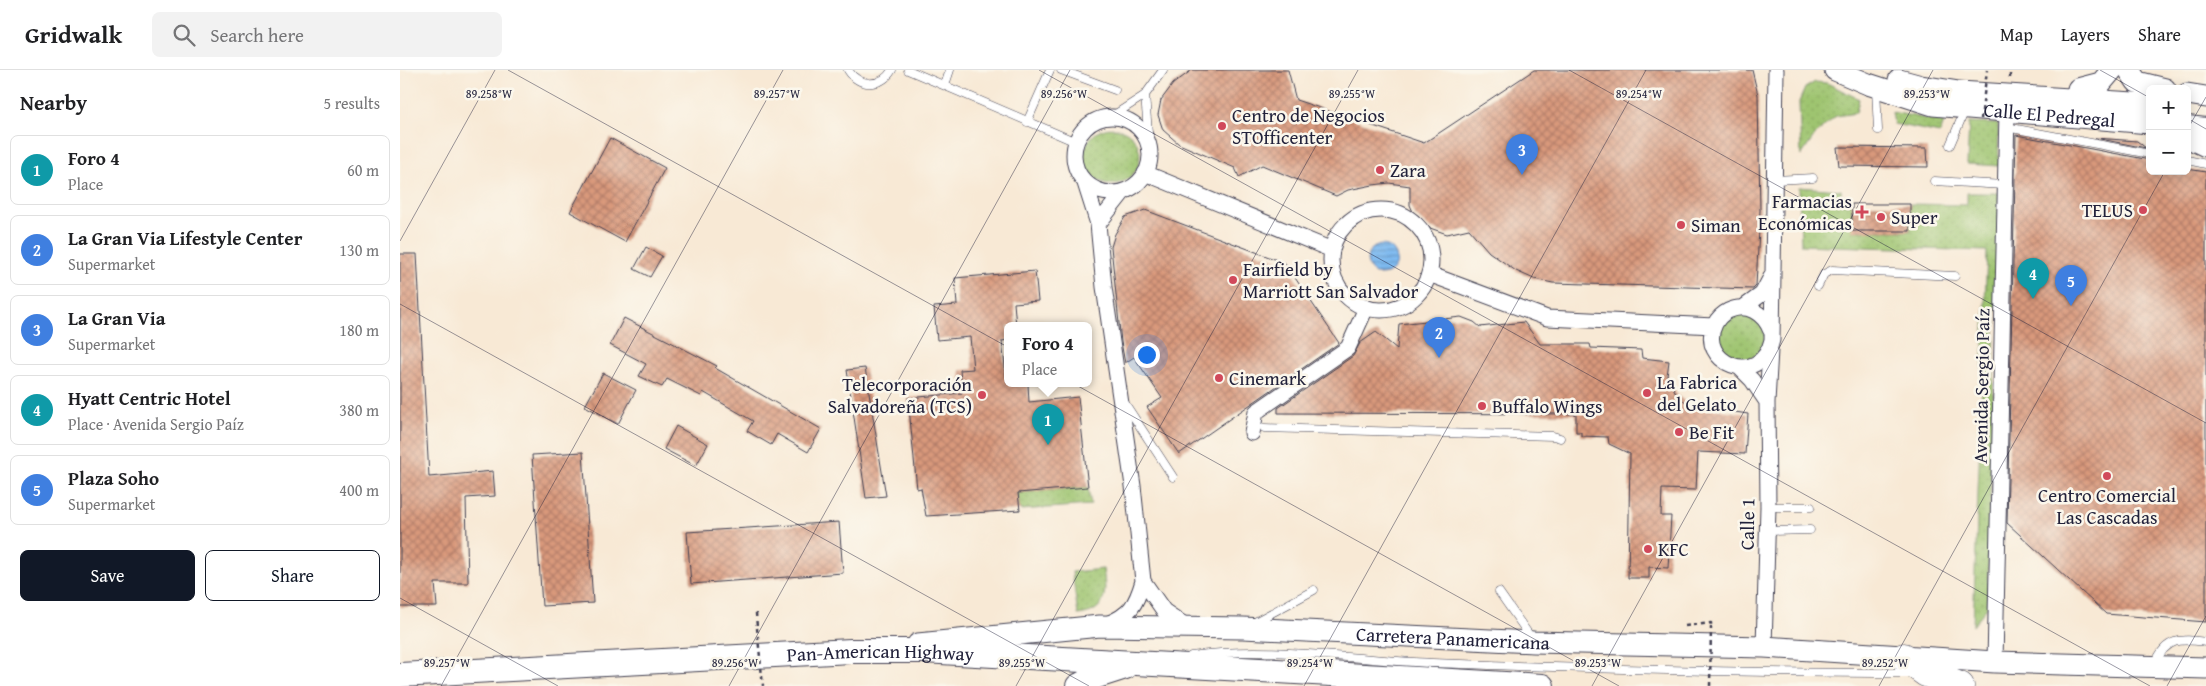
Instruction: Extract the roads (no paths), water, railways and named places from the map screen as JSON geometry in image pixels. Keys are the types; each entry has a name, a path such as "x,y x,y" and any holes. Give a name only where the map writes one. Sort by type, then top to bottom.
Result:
{"highway":[{"path":"1904,657 1926,673 1960,686"}],"main road":[{"path":"2191,129 2206,130"},
{"name":"Pan-American Highway","path":"404,674 850,651 942,652 1542,686"},
{"path":"1078,686 1102,674 1150,664"}],"street":[{"name":"Calle 1","path":"1764,647 1768,531 1766,402 1773,274 1776,70"},
{"name":"Calle El Pedregal","path":"1835,70 1921,86 2007,119 2146,124"},
{"path":"2078,89 2101,83 2112,70"},
{"path":"2129,70 2137,82 2149,85"},
{"path":"1974,106 2009,86 2146,92"},
{"name":"Calle El Pedregal","path":"1974,106 2048,98 2146,104"},
{"path":"2192,98 2206,112"},
{"path":"1085,183 1102,192 1113,193 1124,191 1134,186 1145,174 1150,160 1149,145 1144,135 1135,125 1125,119 1111,117 1090,123 1082,130 1073,153 1074,164 1085,183 1098,224 1104,287 1133,486 1142,582 1139,595 1126,615 1100,626"},
{"name":"Avenida Sergio Paíz","path":"1995,662 2007,119"},
{"path":"2190,130 2206,136"},
{"path":"2191,139 2206,146"},
{"path":"1145,174 1332,250"},
{"path":"1098,224 1124,191"},
{"path":"1375,211 1392,212 1408,218 1425,237 1430,253 1429,274 1421,290 1404,305 1389,310 1366,308 1352,301 1337,284 1332,270 1332,250 1338,234 1352,219 1375,211"},
{"path":"1429,274 1548,318 1714,326 1712,343 1716,352 1729,365 1748,367 1757,364 1770,350"},
{"name":"Calle 1","path":"1714,326 1722,314 1744,307 1762,294 1773,274"},
{"path":"1744,307 1752,309 1764,317 1771,331"},
{"path":"1258,430 1256,412 1348,348 1366,308"},
{"path":"1739,367 1752,380 1766,402"},
{"path":"1142,582 1164,611 1174,620 1191,628"},
{"name":"Carretera Panamericana","path":"850,651 1100,626 1243,628 1534,642 1764,647 1995,662 2206,668"}],"lane":[{"path":"848,70 858,80 871,84 884,80 892,70"},
{"path":"908,70 921,72 944,85 1076,142"},
{"path":"944,85 950,70"},
{"path":"1027,122 1050,70"},
{"path":"1061,70 1115,90"},
{"path":"1111,117 1145,95 1163,70"},
{"path":"1874,78 1878,130"},
{"path":"1145,95 1149,145"},
{"path":"1950,145 1974,106"},
{"path":"2007,119 2146,153"},
{"path":"2191,161 2206,164"},
{"path":"1775,180 1813,178"},
{"path":"1934,181 2005,185"},
{"path":"1818,286 1824,274 1832,270 1955,276"},
{"path":"1120,396 1174,477"},
{"path":"1258,430 1552,436 1560,438"},
{"path":"1768,507 1811,506"},
{"path":"1768,531 1810,530"},
{"path":"1243,628 1314,590"},
{"path":"1499,592 1534,642"},
{"path":"2154,666 2160,651 2180,639 2206,642"},
{"path":"1150,664 1188,657 1227,653 1576,668 1926,673"}],"water":[{"path":"1382,245 1393,249 1397,260 1393,271 1382,275 1371,271 1367,260 1371,249"}],"place":[{"name":"Centro de Negocios STOfficenter","path":"1222,126"},
{"name":"Zara","path":"1380,170"},
{"name":"La Gran Via","path":"1522,175"},
{"name":"TELUS","path":"2143,210"},
{"name":"Farmacias Económicas","path":"1862,212"},
{"name":"Super","path":"1881,217"},
{"name":"Siman","path":"1681,225"},
{"name":"Fairfield by Marriott San Salvador","path":"1233,280"},
{"name":"Hyatt Centric Hotel","path":"2033,299"},
{"name":"Plaza Soho","path":"2071,306"},
{"name":"La Gran Via Lifestyle Center","path":"1439,358"},
{"name":"Cinemark","path":"1219,378"},
{"name":"La Fabrica del Gelato","path":"1647,393"},
{"name":"Telecorporación Salvadoreña (TCS)","path":"982,395"},
{"name":"Buffalo Wings","path":"1482,406"},
{"name":"Be Fit","path":"1679,432"},
{"name":"Foro 4","path":"1048,445"},
{"name":"Centro Comercial Las Cascadas","path":"2107,476"},
{"name":"KFC","path":"1648,549"}]}
